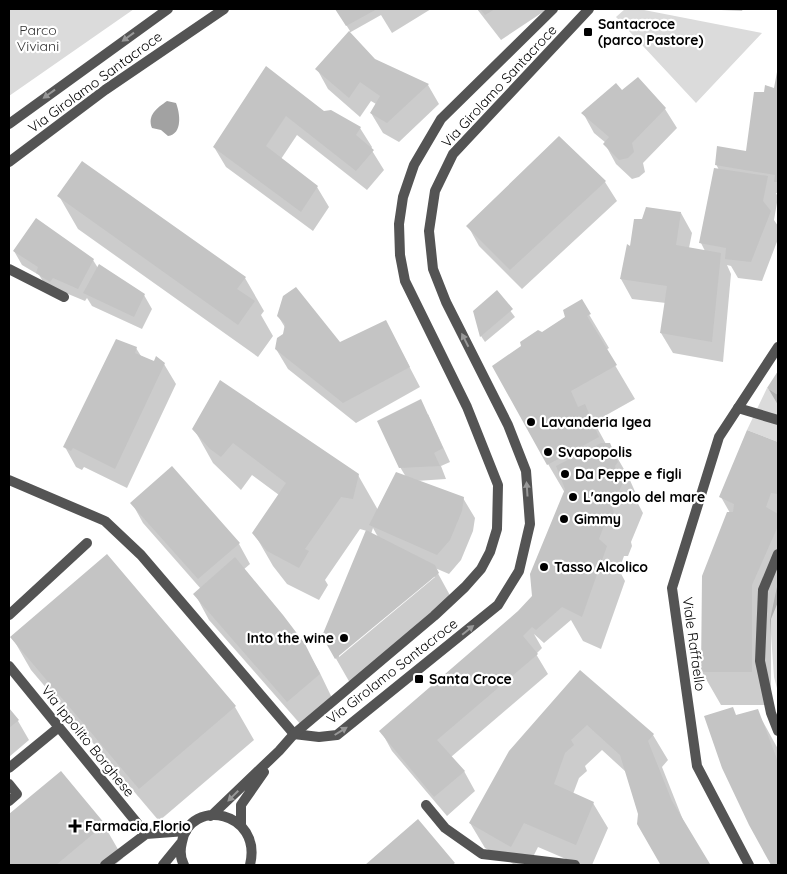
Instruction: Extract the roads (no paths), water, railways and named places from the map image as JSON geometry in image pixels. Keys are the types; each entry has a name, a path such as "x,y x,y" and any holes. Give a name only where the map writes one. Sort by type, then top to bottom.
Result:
{"street":[{"name":"Via Girolamo Santacroce","path":"9,124 168,9"},
{"name":"Via Girolamo Santacroce","path":"9,162 105,90 224,9"},
{"name":"Via Girolamo Santacroce","path":"294,734 434,616 465,587 480,569 490,552 497,529 498,485 467,407 405,281 400,255 399,224 403,197 414,165 441,119 553,9"},
{"name":"Via Girolamo Santacroce","path":"294,734 319,737 337,735 498,606 520,571 530,524 526,471 508,425 446,302 433,269 429,231 436,191 453,154 589,9"},
{"path":"9,269 64,297"},
{"name":"Viale Raffaello","path":"749,865 697,766 672,588 719,437 778,347"},
{"path":"738,408 778,420"},
{"path":"9,480 105,521 141,555 294,734 279,751 211,816"},
{"path":"9,615 87,543"},
{"path":"778,554 763,590 760,661 771,713 778,731"},
{"name":"Via Ippolito Borghese","path":"9,666 146,834"},
{"path":"9,768 59,727"},
{"path":"241,826 241,805 279,751"},
{"path":"9,784 17,794 9,801"},
{"path":"426,805 445,828 482,854 575,865"},
{"path":"184,865 180,850 186,831 194,822 205,816 227,816 246,832 251,844 250,865"},
{"path":"105,865 146,834 186,831"},
{"path":"163,865 182,842"}],"place":[{"name":"Santacroce (parco Pastore)","path":"588,32"},
{"name":"Lavanderia Igea","path":"531,422"},
{"name":"Svapopolis","path":"548,452"},
{"name":"Da Peppe e figli","path":"565,474"},
{"name":"L'angolo del mare","path":"573,497"},
{"name":"Gimmy","path":"564,519"},
{"name":"Tasso Alcolico","path":"544,567"},
{"name":"Into the wine","path":"344,638"},
{"name":"Santa Croce","path":"419,679"},
{"name":"Farmacia Florio","path":"75,826"}],"park label":[{"name":"Parco Viviani","path":"38,38"}]}
